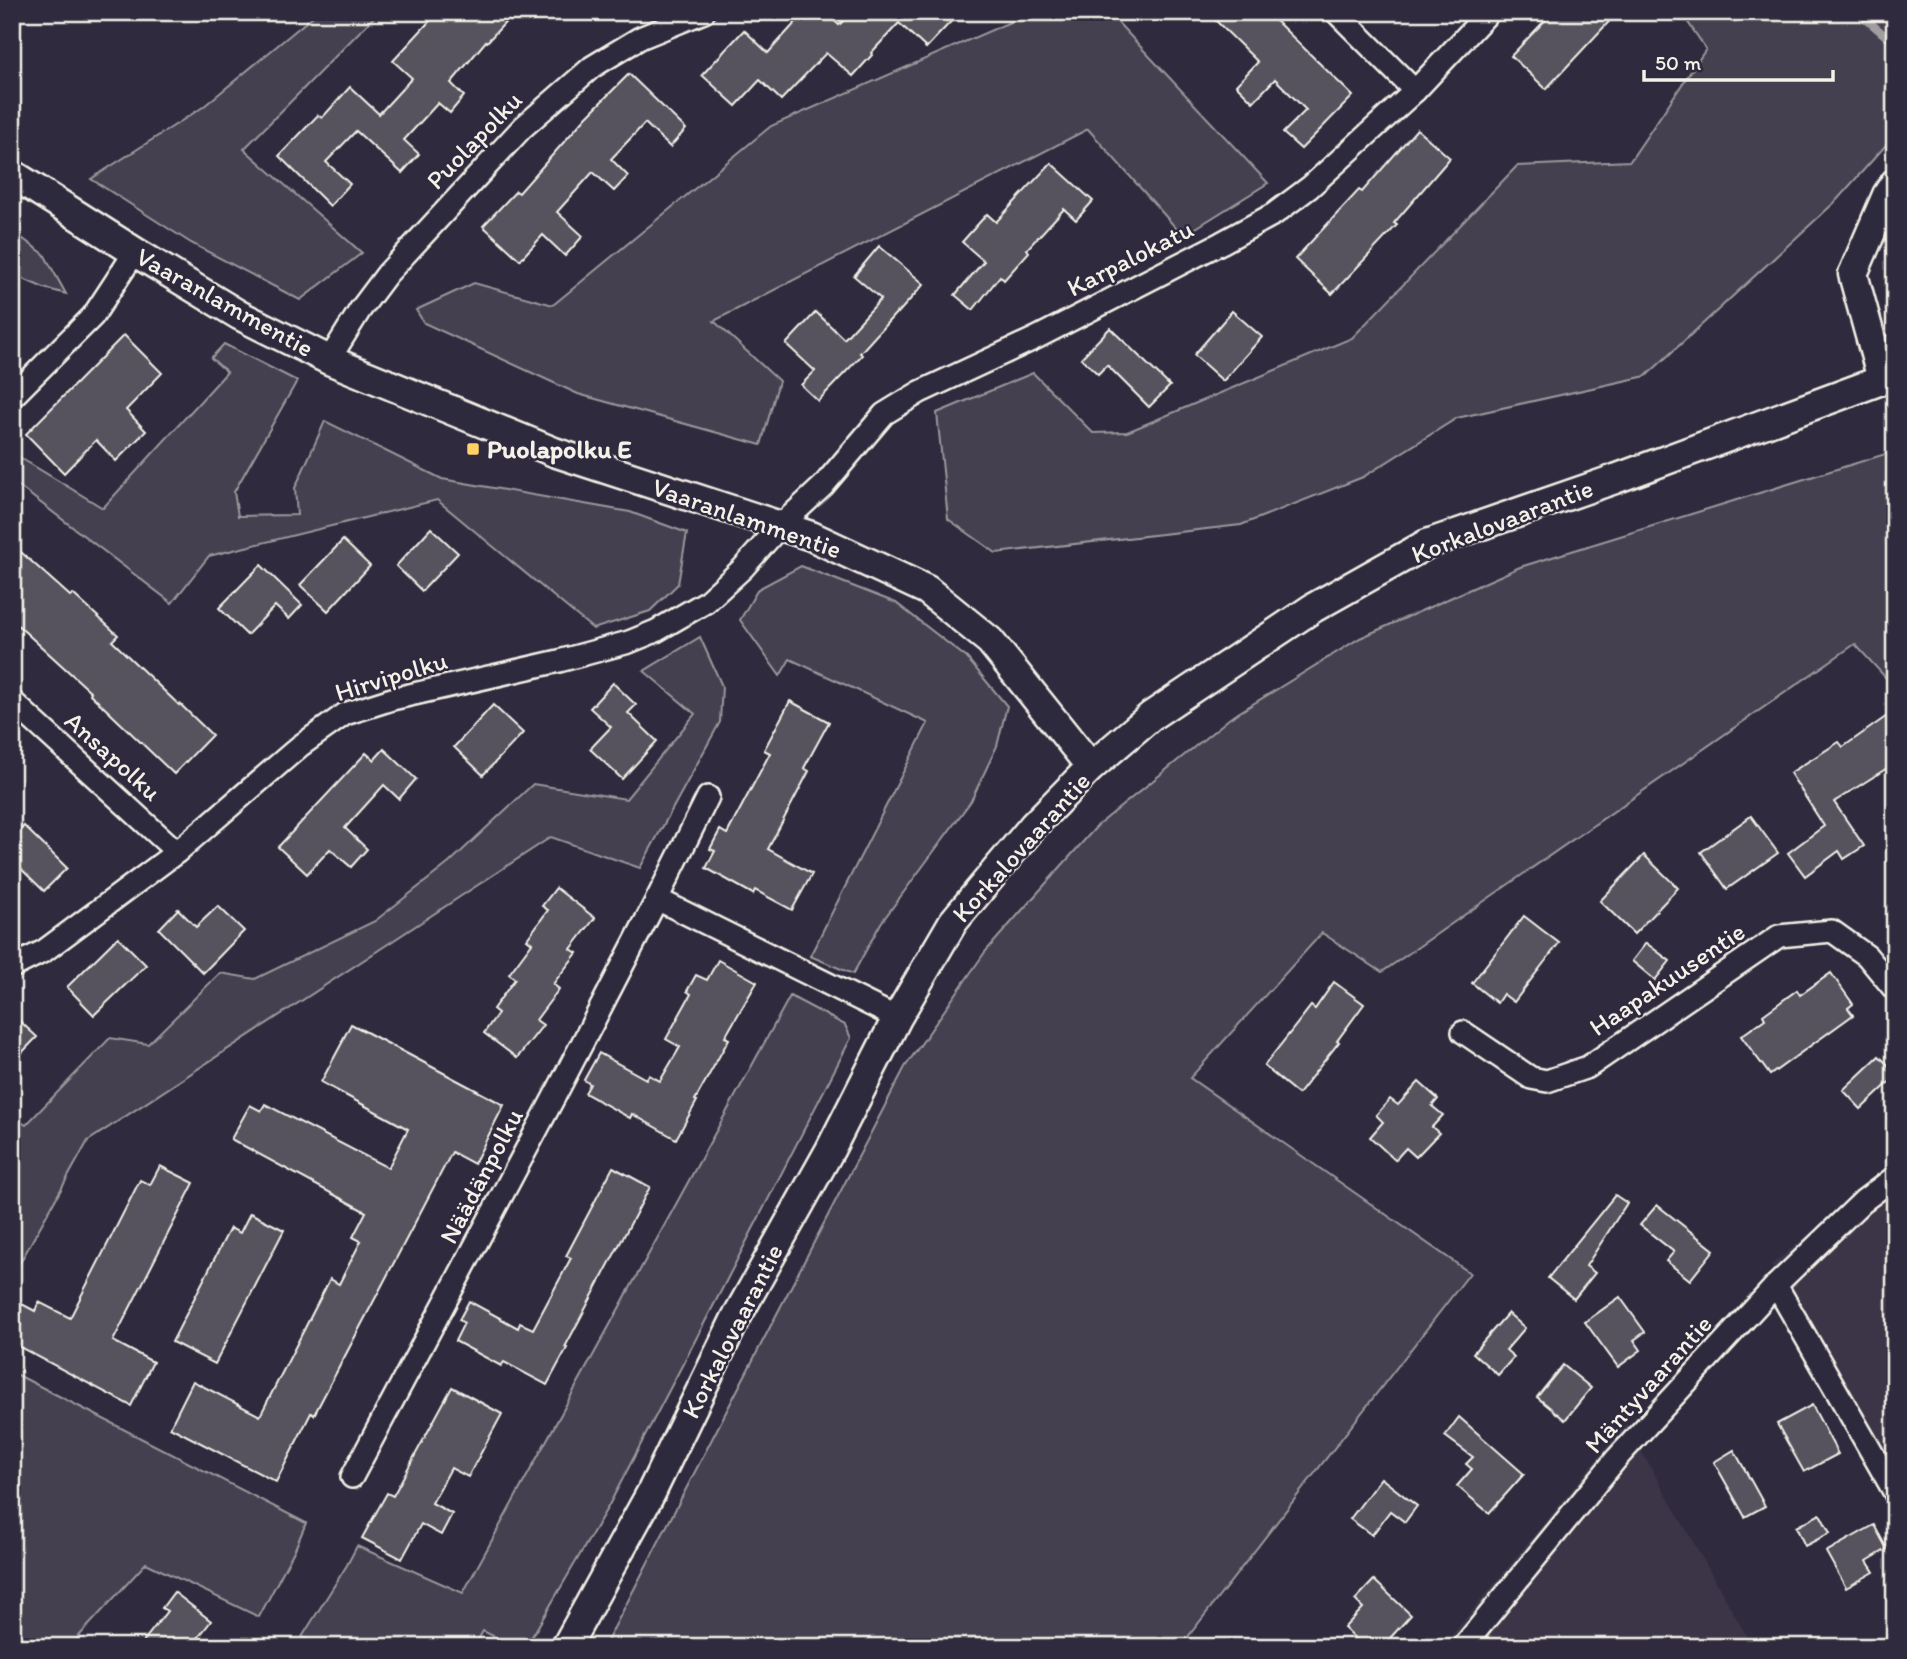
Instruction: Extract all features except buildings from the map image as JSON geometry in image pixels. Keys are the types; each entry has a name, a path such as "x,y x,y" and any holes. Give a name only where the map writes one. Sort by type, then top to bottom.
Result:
{"street":[{"name":"Puolapolku","path":"329,360 360,310 387,274 522,128 592,67 640,38 704,12"},
{"path":"1336,12 1415,90"},
{"name":"Karpalokatu","path":"780,526 823,486 884,414 920,392 1047,332 1274,214 1310,187 1415,90 1489,12"},
{"name":"Vaaranlammentie","path":"12,174 135,253 239,315 329,360 554,452 811,536 927,590 990,641 1091,768"},
{"path":"1888,377 1853,274 1886,195 1895,183"},
{"path":"12,397 93,316 135,253"},
{"name":"Korkalovaarantie","path":"566,1647 651,1493 736,1318 830,1150 897,1018 953,922 1034,825 1091,768 1151,716 1313,608 1427,544 1615,479 1888,377"},
{"name":"Hirvipolku","path":"12,967 44,951 177,852 300,746 345,714 392,699 559,661 629,642 656,631 706,602 743,568 780,526"},
{"name":"Ansapolku","path":"12,701 177,852"},
{"name":"Näädänpolku","path":"352,1477 560,1086 708,797"},
{"path":"657,900 897,1018"},
{"name":"Haapakuusentie","path":"1463,1032 1531,1078 1547,1081 1588,1067 1779,936 1832,930 1867,956 1895,990"},
{"name":"Mäntyvaarantie","path":"1463,1647 1617,1458 1776,1285 1863,1201 1895,1177"},
{"path":"1776,1285 1895,1493"}],"shaded area":[{"path":"318,12 379,12 244,149 362,253 300,300 191,243 91,179 203,107"},
{"path":"1033,12 1108,12 1268,183 1183,236 1088,129 714,321 779,381 761,445 578,394 424,323 416,310 474,283 553,305 771,126"},
{"path":"1681,12 1895,12 1895,135 1835,202 1646,376 1457,418 1363,477 1241,525 996,553 948,519 937,413 1033,373 1093,433 1127,432 1352,338 1517,166 1630,161 1706,49"},
{"path":"12,231 44,254 66,294 12,274"},
{"path":"224,344 297,381 234,492 238,516 297,515 295,488 325,421 442,479 630,512 687,533 678,584 650,611 593,629 437,500 209,556 172,603 12,481 12,456 14,454 103,508 227,372 211,358"},
{"path":"1895,451 1895,688 1855,644 1382,972 1322,933 1190,1078 1470,1273 1180,1647 604,1647 905,1067 985,952 1097,826 1230,718 1360,638 1520,567"},
{"path":"801,566 896,603 967,658 1007,706 997,746 971,801 881,923 853,974 810,956 928,723 790,659 780,676 740,620 758,589"},
{"path":"700,637 722,686 720,722 640,868 551,837 88,1141 12,1277 12,1116 26,1125 110,1038 148,1044 220,973 255,979 375,921 449,863 533,784 626,799 695,714 644,671"},
{"path":"790,996 845,1025 851,1038 609,1505 526,1647 516,1647 483,1631 474,1647 323,1647 302,1637 357,1546 463,1593"},
{"path":"1895,1166 1895,1483 1771,1265"},
{"path":"12,1372 306,1523 259,1617 146,1563 69,1647 12,1647"},
{"path":"1626,1424 1753,1647 1442,1647"}],"waterway":[{"path":"1858,12 1889,39"}],"place":[{"name":"Puolapolku E","path":"473,449"}]}
